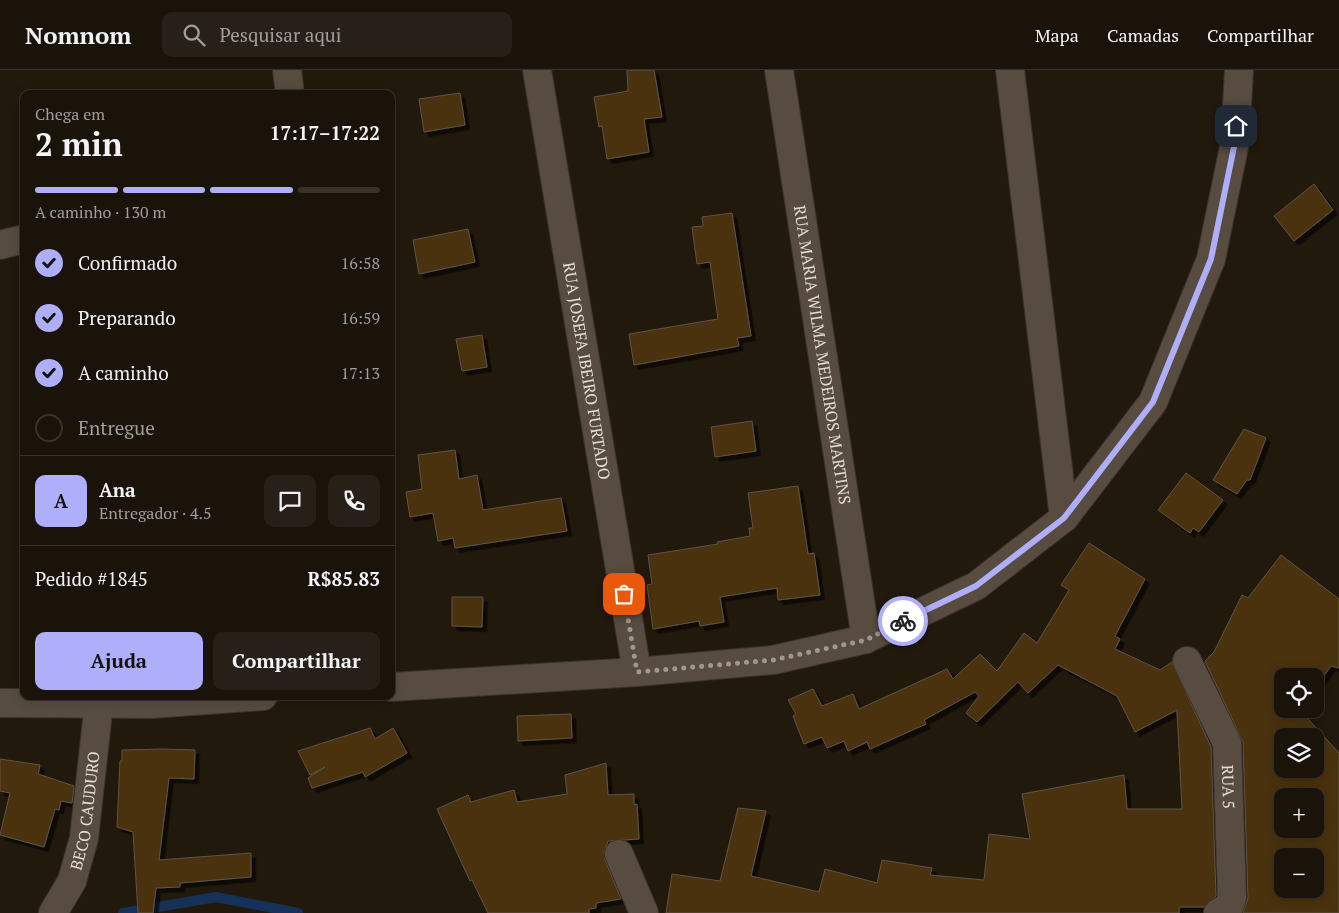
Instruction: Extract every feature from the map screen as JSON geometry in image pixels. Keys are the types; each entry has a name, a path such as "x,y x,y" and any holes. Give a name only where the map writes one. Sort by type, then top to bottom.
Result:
{"street":[{"path":"287,70 290,90"},
{"name":"RUA JOSEFA IBEIRO FURTADO","path":"537,70 637,672"},
{"name":"RUA MARIA WILMA MEDEIROS MARTINS","path":"779,70 866,640"},
{"path":"1010,70 1064,518"},
{"path":"395,687 637,672 773,660 866,640 976,586 1064,518 1153,402 1211,259 1235,142 1239,70"},
{"path":"0,245 20,240"},
{"name":"RUA 5","path":"1187,661 1227,743 1232,898 1229,907 1218,913"},
{"path":"0,702 151,704 207,700"},
{"name":"BECO CAUDURO","path":"53,913 72,881 84,838 99,703"},
{"path":"619,854 644,913"}],"building":[{"path":"627,70 654,70 662,117 644,119 649,152 607,159 602,126 599,127 594,97 628,91"},
{"path":"460,93 465,125 424,132 419,99"},
{"path":"1314,184 1333,210 1294,241 1274,216"},
{"path":"732,213 751,336 737,338 739,346 634,365 629,334 718,319 710,262 697,264 692,227 703,226 702,217"},
{"path":"468,229 475,262 419,274 413,240"},
{"path":"482,335 487,367 462,371 456,339"},
{"path":"752,421 756,451 715,457 711,427"},
{"path":"1244,429 1266,438 1250,480 1247,480 1237,494 1213,480"},
{"path":"455,450 459,479 477,475 483,510 561,498 567,531 455,548 453,538 438,541 433,513 410,517 406,492 422,489 418,455"},
{"path":"1186,473 1223,500 1199,532 1193,528 1190,533 1158,510"},
{"path":"798,486 808,554 814,553 820,595 778,600 777,588 720,597 724,622 700,626 699,621 653,629 647,585 652,584 648,555 718,544 717,542 750,536 749,528 753,528 748,493"},
{"path":"1089,543 1145,579 1115,636 1120,639 1115,649 1160,670 1172,662 1211,747 1216,896 1204,907 1179,907 1179,913 666,913 672,874 720,881 738,808 766,811 751,876 819,892 825,869 877,883 882,860 932,868 930,875 984,880 989,834 1030,839 1022,794 1124,775 1127,809 1182,809 1177,710 1135,732 1117,696 1058,665 1028,693 1018,682 977,722 966,713 979,696 975,692 924,720 926,724 870,749 867,742 848,751 844,741 827,748 822,737 804,744 793,716 796,714 788,700 813,689 822,706 853,694 859,709 947,669 953,679 980,654 997,671 1024,633 1037,643 1069,590 1061,585"},
{"path":"1281,555 1339,599 1339,668 1331,666 1324,676 1324,668 1274,668 1274,718 1307,718 1316,728 1274,728 1274,778 1324,778 1324,736 1339,753 1339,913 1243,913 1248,898 1243,742 1205,661 1214,652 1242,595 1248,598"},
{"path":"452,597 483,597 482,627 452,626"},
{"path":"571,714 572,738 518,741 517,716"},
{"path":"370,728 375,739 393,728 407,753 365,777 363,772 312,788 308,778 325,767 310,775 298,751"},
{"path":"122,750 195,750 194,779 169,778 159,860 251,853 251,877 180,883 180,887 156,888 153,913 138,913 133,832 117,827 120,761 122,761"},
{"path":"0,759 40,765 38,774 74,786 72,803 61,801 59,810 55,809 44,847 0,835 10,793 0,791"},
{"path":"606,763 608,795 634,794 634,805 637,804 639,839 608,841 604,852 605,860 621,899 596,903 596,908 589,909 589,913 488,913 472,880 470,881 437,809 468,795 471,802 514,790 517,802 567,794 565,775"}],"waterway":[{"path":"123,913 216,897 298,913"}],"way so far":[{"path":"624,594 637,672 773,660 866,640 903,621"}],"route":[{"path":"903,621 976,586 1064,518 1153,402 1211,259 1235,142 1236,126"}]}
